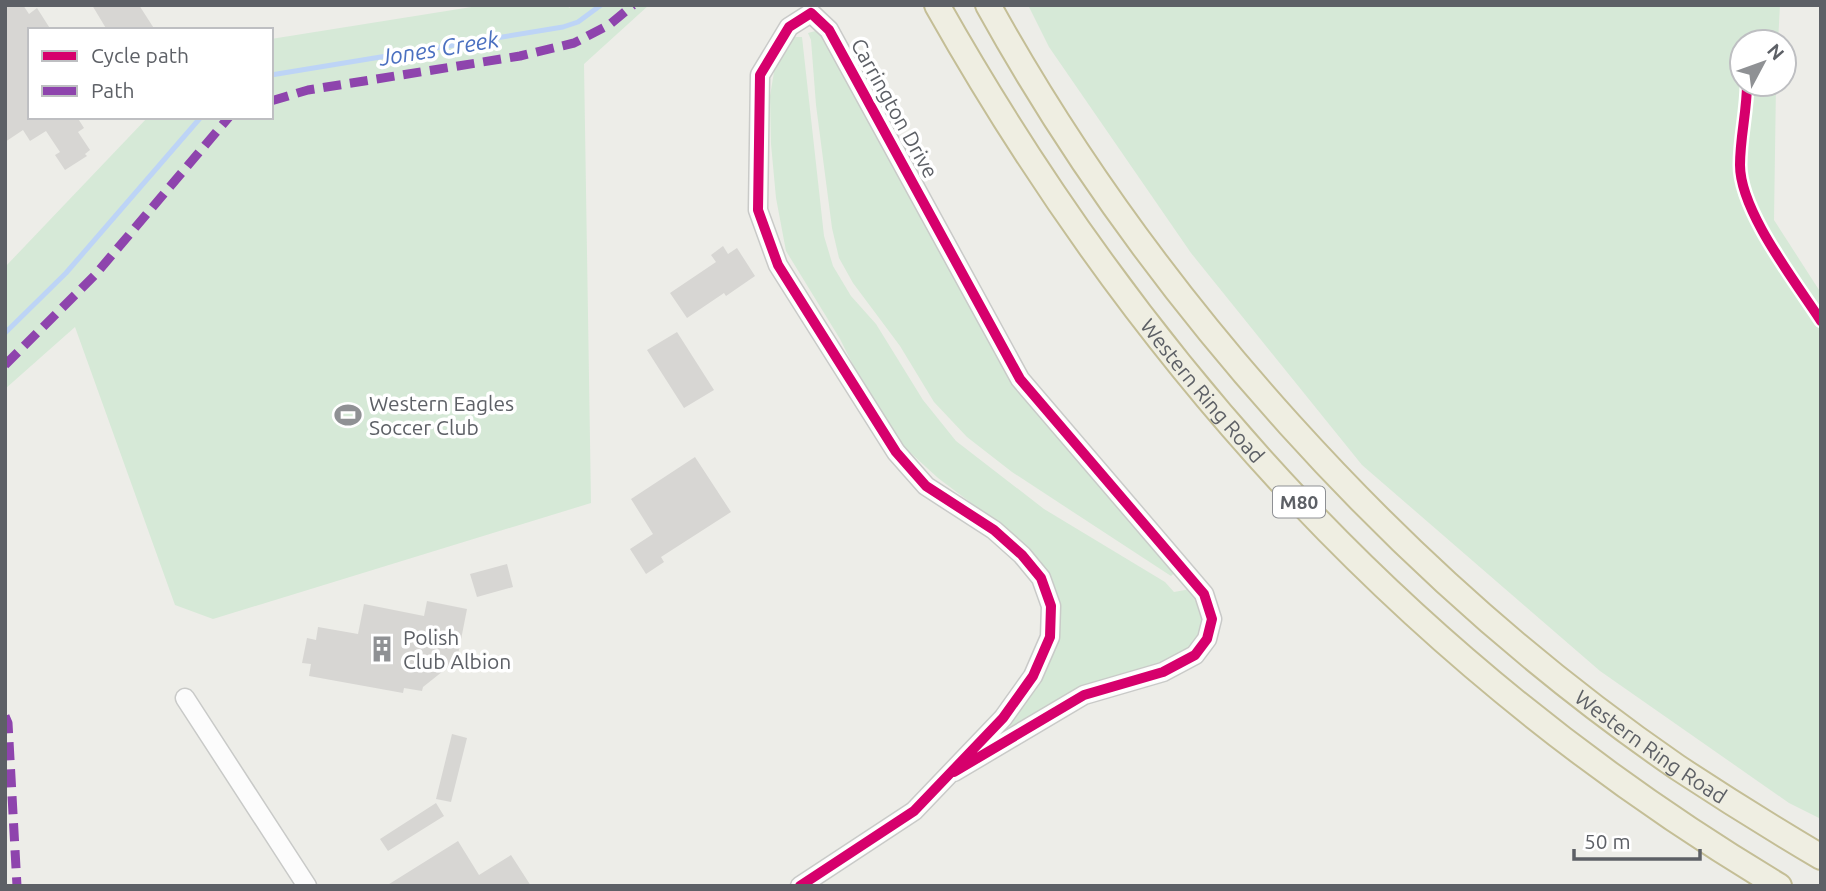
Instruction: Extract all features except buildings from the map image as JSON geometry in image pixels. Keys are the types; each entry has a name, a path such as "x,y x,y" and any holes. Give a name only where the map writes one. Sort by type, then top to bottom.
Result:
{"highway":[{"name":"Western Ring Road","path":"937,5 999,113 1103,267 1188,377 1275,478 1325,530 1443,641 1514,701 1680,824 1779,886"},
{"name":"Western Ring Road","path":"988,5 1088,166 1177,288 1267,397 1367,505 1472,604 1585,699 1677,766 1821,857"}],"street":[{"name":"Carrington Drive","path":"800,886 914,811 1003,718 1033,676 1050,638 1051,606 1041,578 1022,555 994,530 926,486 896,452 778,265 758,210 760,75 789,27 811,13 829,30 1020,379 1204,594 1212,619 1207,639 1195,655 1163,672 1084,695 954,772"},
{"path":"185,698 307,886"}],"green space":[{"name":"Western Eagles Soccer Club","path":"484,5 568,5 569,8 573,5 649,5 584,64 591,503 213,619 175,605 75,327 5,389 5,267 146,119 273,119 273,39"},
{"path":"1028,5 1780,5 1779,28 1728,28 1728,98 1776,98 1774,220 1821,293 1821,819 1789,803 1600,671 1362,465 1191,253 1049,47"},
{"path":"819,30 999,345 1181,567 1171,576 1012,472 967,437 934,402 900,346 853,283 839,258 832,228 816,105 811,40 808,33"},
{"path":"794,37 802,37 824,236 833,266 851,296 876,324 923,400 956,441 1044,509 1165,582 1174,592 1196,588 1212,619 1195,655 1004,735 1045,673 1055,646 1058,620 1007,530 938,478 903,446 878,415 840,339 786,251 776,198 770,96 775,66"}],"waterway":[{"name":"Jones Creek","path":"273,75 563,27 578,22 601,5"},
{"name":"Jones Creek","path":"5,333 66,273 199,119"}],"marked path":[{"path":"273,100 308,90 520,56 574,43 609,25 633,5"},
{"path":"5,365 95,275 227,119"},
{"path":"5,716 8,723 17,886"}],"cycle path":[{"path":"800,886 914,811 1003,718 1033,676 1050,637 1051,606 1041,578 1022,555 994,530 926,486 896,452 778,265 758,210 760,75 789,27 811,13 829,30 1020,379 1204,594 1212,619 1207,639 1195,655 1163,672 1084,695 954,772"},
{"path":"1746,98 1740,155 1742,183 1749,203 1771,245 1821,321"}],"place":[{"name":"Western Eagles Soccer Club","path":"348,415"},
{"name":"Polish Club Albion","path":"382,649"}]}
